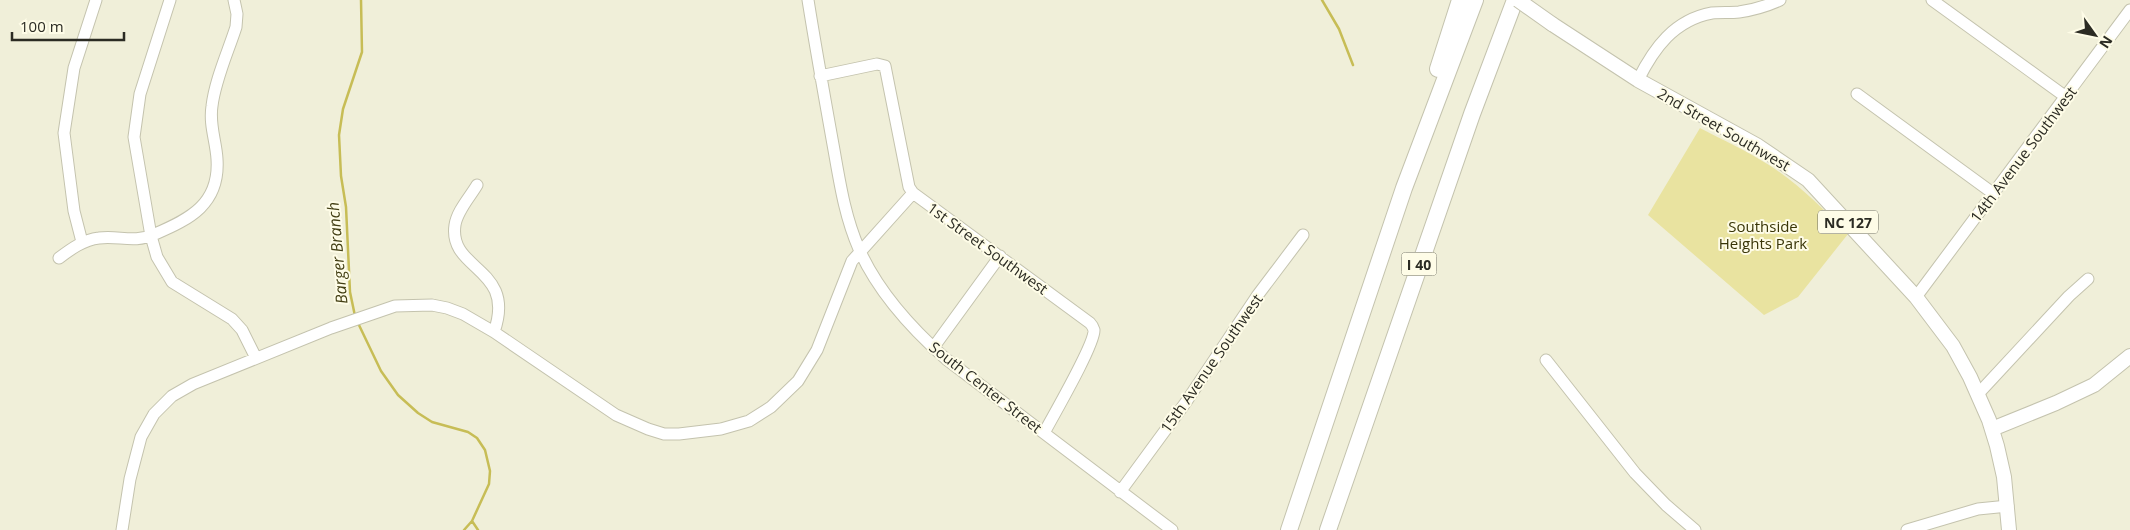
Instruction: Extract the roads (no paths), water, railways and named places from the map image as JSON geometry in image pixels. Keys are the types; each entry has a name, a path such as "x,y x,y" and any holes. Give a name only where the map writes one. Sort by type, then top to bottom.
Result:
{"highway":[{"path":"1415,159 1434,82 1460,0"},
{"name":"I 40","path":"1289,530 1384,243 1474,0"},
{"name":"I 40","path":"1328,530 1465,132 1517,0"}],"main road":[{"name":"2nd Street Southwest","path":"1517,0 1638,80 1758,146 1808,180 1916,297 1953,346 1978,394 1992,429 2004,477 2009,530"},
{"path":"1992,429 2056,404 2094,385 2130,356"}],"street":[{"path":"82,242 74,211 64,133 74,68 96,0"},
{"path":"170,0 140,94 134,137 151,236 159,262 172,282 232,319 242,330 256,358"},
{"path":"59,258 82,242 99,238 131,240 151,236 185,221 196,213 210,194 217,171 217,158 212,130 212,105 236,27 237,14 234,0"},
{"name":"South Center Street","path":"808,0 840,191 860,250 895,306 933,348 962,372 1168,529"},
{"path":"1638,80 1659,45 1668,35 1685,22 1712,13 1754,9 1780,0"},
{"path":"1932,0 2066,97"},
{"name":"14th Avenue Southwest","path":"1916,297 2130,10"},
{"path":"122,530 136,452 154,414 162,404 182,390 256,358 376,311 406,304 447,308 463,314 494,332 599,404 634,424 664,434 721,429 741,424 760,415 783,397 798,381 817,350 846,273 860,250 913,193 910,187 886,66 877,64 820,76"},
{"path":"1858,94 1994,194"},
{"path":"477,185 459,214 454,234 461,251 496,290 500,308 494,332"},
{"name":"1st Street Southwest","path":"913,193 1090,323 1094,333 1068,389 1044,433"},
{"name":"15th Avenue Southwest","path":"1120,492 1186,402 1257,296 1303,235"},
{"path":"933,348 1000,256"},
{"path":"1978,394 2069,296 2088,279"},
{"path":"1546,360 1635,473 1666,505 1695,530"},
{"path":"1907,530 1978,509 2008,506"}],"waterway":[{"name":"Barger Branch","path":"355,316 350,292 346,207 341,176 339,135 343,109 362,52 361,0"},
{"path":"1322,0 1339,29 1353,65"},
{"name":"Barger Branch","path":"358,323 381,371 398,395 418,413 432,422 468,432 477,438 485,450 490,471 489,484 472,521 464,530"},
{"path":"472,521 478,530"}],"park label":[{"name":"Southside Heights Park","path":"1763,234"}]}
